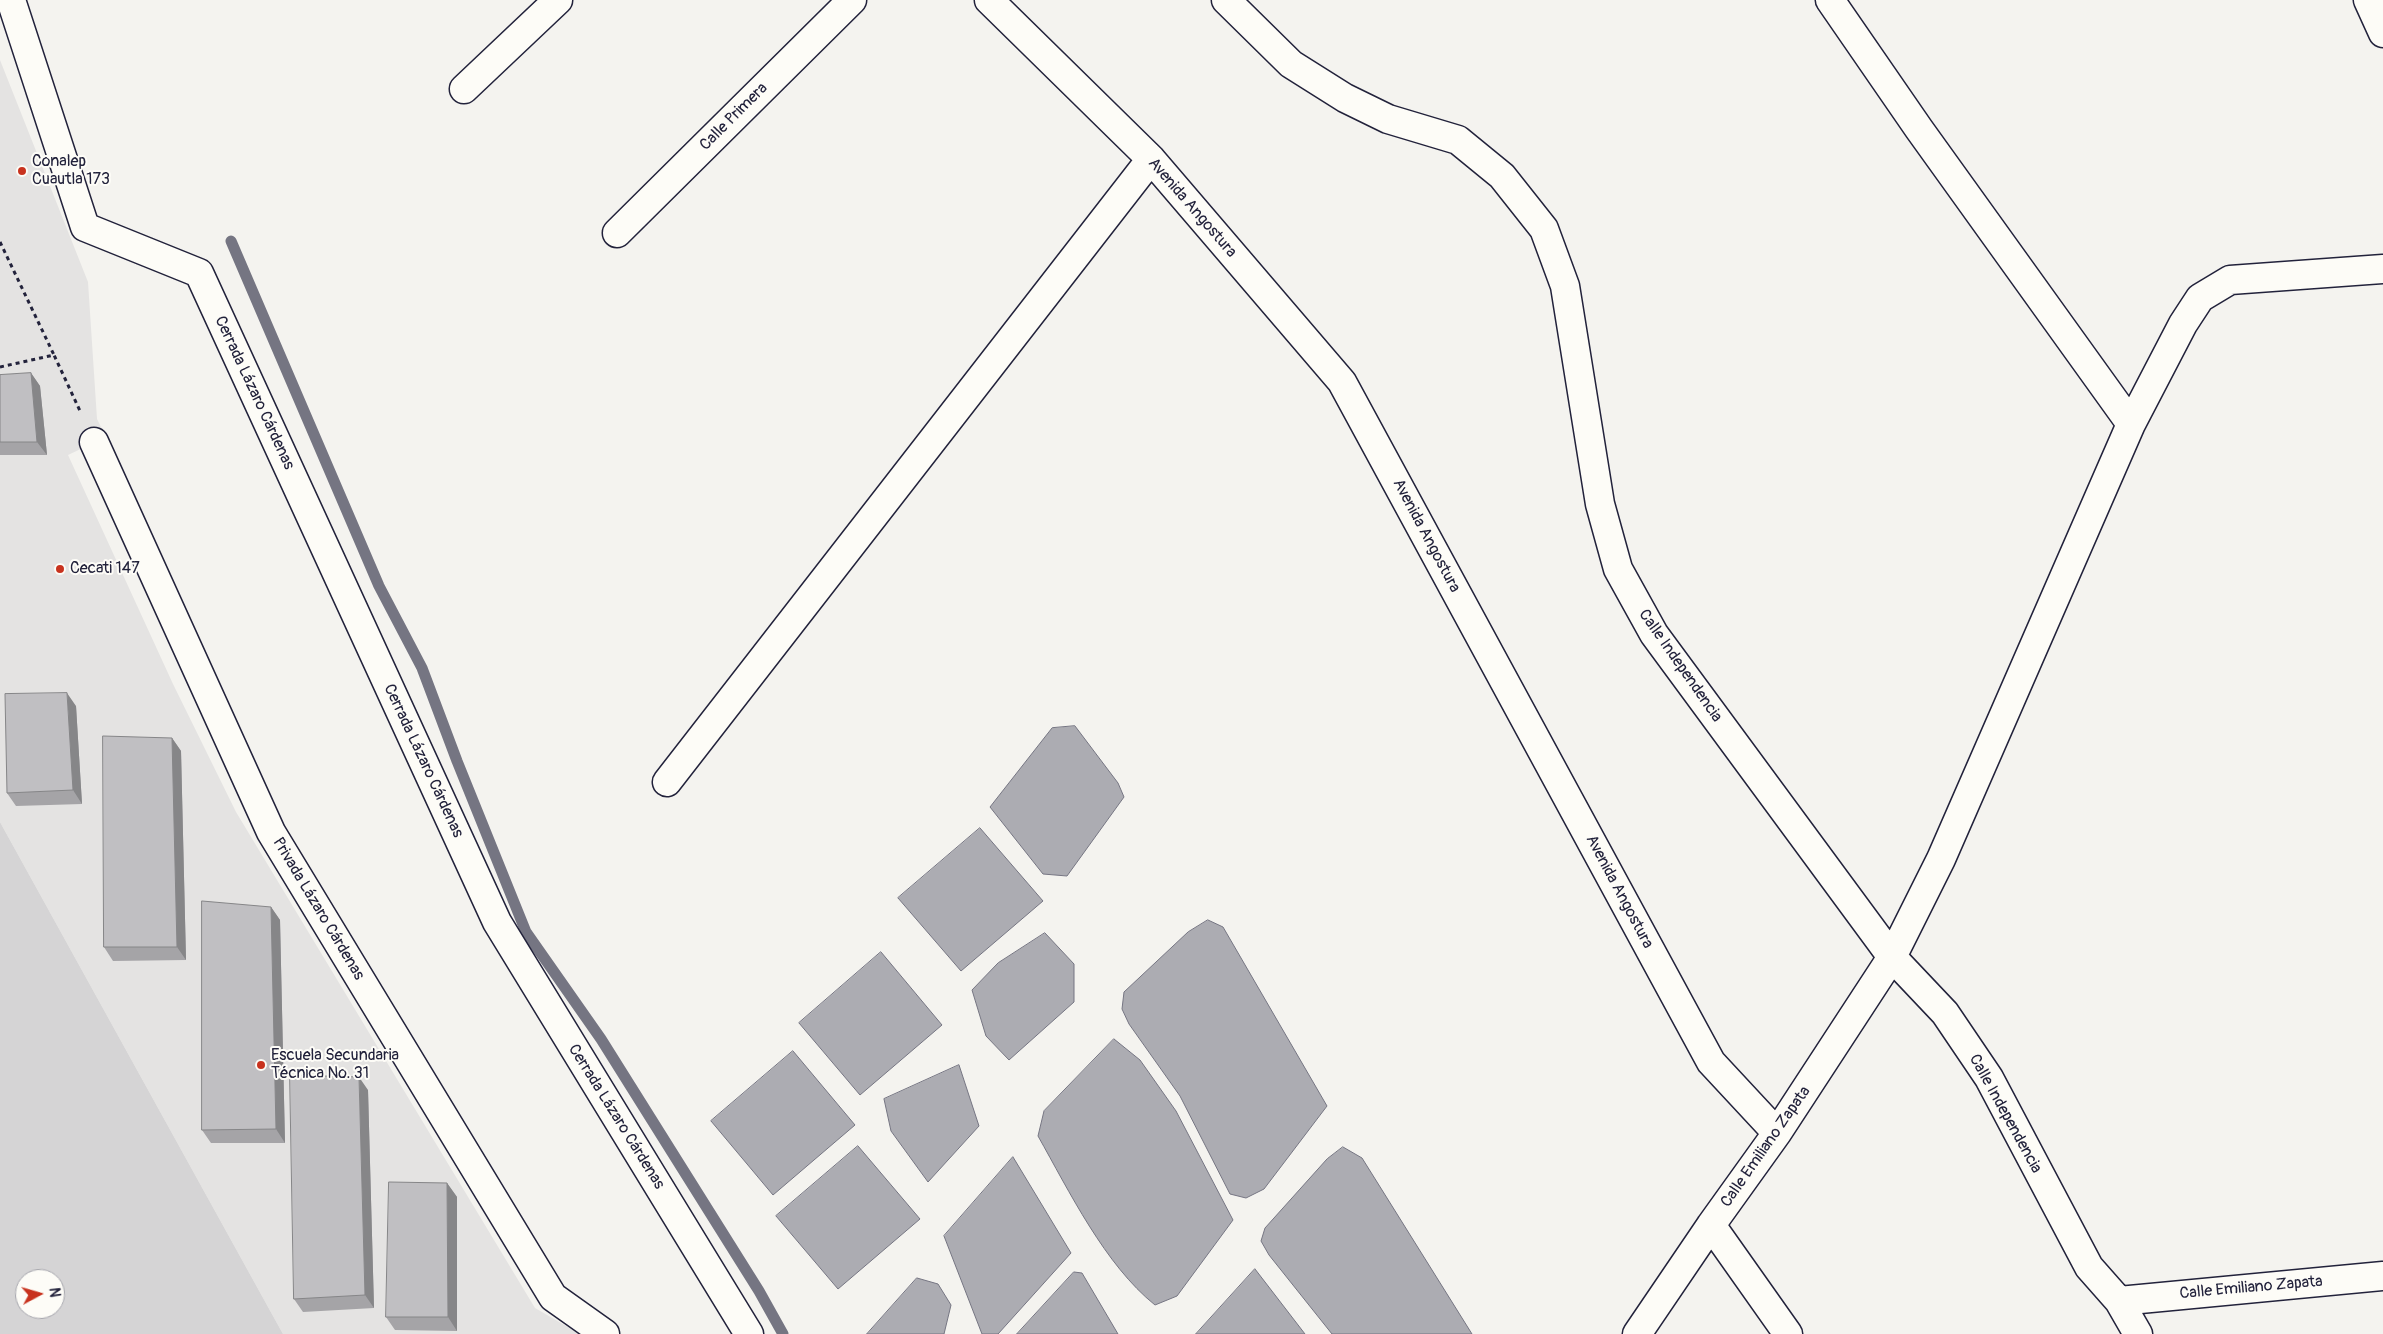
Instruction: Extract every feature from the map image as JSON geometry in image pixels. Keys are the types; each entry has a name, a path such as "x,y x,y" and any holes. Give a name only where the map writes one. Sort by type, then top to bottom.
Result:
{"street":[{"name":"Cerrada Lázaro Cárdenas","path":"11,0 85,227 199,273 496,922 749,1334"},
{"path":"464,89 558,0"},
{"name":"Calle Primera","path":"617,233 852,0"},
{"name":"Avenida Angostura","path":"989,0 1151,159 1342,382 1711,1062 1777,1134"},
{"name":"Calle Independencia","path":"1226,0 1291,64 1345,98 1388,119 1458,140 1502,176 1544,229 1565,286 1600,504 1618,569 1654,634 1892,957 1945,1013 1989,1078 2088,1267 2119,1301 2138,1334"},
{"path":"1830,0 1919,129 2132,424"},
{"path":"2368,0 2383,33"},
{"path":"667,782 1151,159"},
{"name":"Calle Emiliano Zapata","path":"1637,1334 1711,1225 1777,1134 1892,957 1941,859 2132,424 2183,324 2200,298 2230,280 2383,269"},
{"name":"Privada Lázaro Cárdenas","path":"94,442 271,832 553,1297 605,1334"},
{"path":"1711,1225 1788,1334"},
{"name":"Calle Emiliano Zapata","path":"2119,1301 2383,1276"}],"path":[{"path":"0,242 94,442"},
{"path":"0,367 54,355"}],"shaded area":[{"name":"Escuela Secundaria Técnica No. 31","path":"0,60 88,282 97,419 106,437 68,455 173,684 236,812 535,1308 580,1334 283,1334 0,822"},
{"path":"1075,726 1118,783 1124,797 1067,876 1043,874 990,807 1052,728"},
{"path":"0,822 283,1334 0,1334"},
{"path":"980,828 1043,901 961,971 898,898"},
{"path":"1208,920 1223,927 1327,1106 1264,1189 1246,1198 1230,1194 1180,1096 1129,1024 1122,1009 1124,992 1188,932"},
{"path":"1045,933 1074,964 1074,1002 1009,1060 986,1036 972,990 998,963"},
{"path":"881,952 942,1025 860,1095 799,1023"},
{"path":"1114,1039 1140,1060 1176,1111 1233,1220 1177,1296 1155,1305 1137,1289 1104,1248 1075,1203 1038,1136 1044,1111"},
{"path":"793,1051 855,1125 773,1195 711,1121"},
{"path":"959,1065 979,1126 928,1182 891,1131 884,1099"},
{"path":"858,1146 920,1219 838,1289 776,1216"},
{"path":"1343,1147 1362,1158 1472,1334 1332,1334 1269,1255 1261,1241 1265,1228 1327,1159"},
{"path":"1013,1157 1071,1253 998,1334 982,1334 944,1236"},
{"path":"1255,1269 1305,1334 1196,1334"},
{"path":"1074,1272 1082,1273 1118,1334 1017,1334"},
{"path":"917,1278 938,1284 951,1305 944,1334 867,1334"}],"building":[{"path":"31,373 37,442 0,442 0,375"},
{"path":"67,693 73,790 7,793 5,694"},
{"path":"103,736 172,738 177,947 104,947"},
{"path":"202,901 271,907 276,1129 202,1130"},
{"path":"290,1075 359,1077 365,1295 294,1299"},
{"path":"389,1182 447,1183 448,1317 386,1317"}],"waterway":[{"path":"231,241 379,586 422,668 457,761 526,932 601,1039 759,1291 783,1334"}],"place":[{"name":"Conalep Cuautla 173","path":"22,171"},
{"name":"Cecati 147","path":"60,569"},
{"name":"Escuela Secundaria Técnica No. 31","path":"261,1065"}]}
